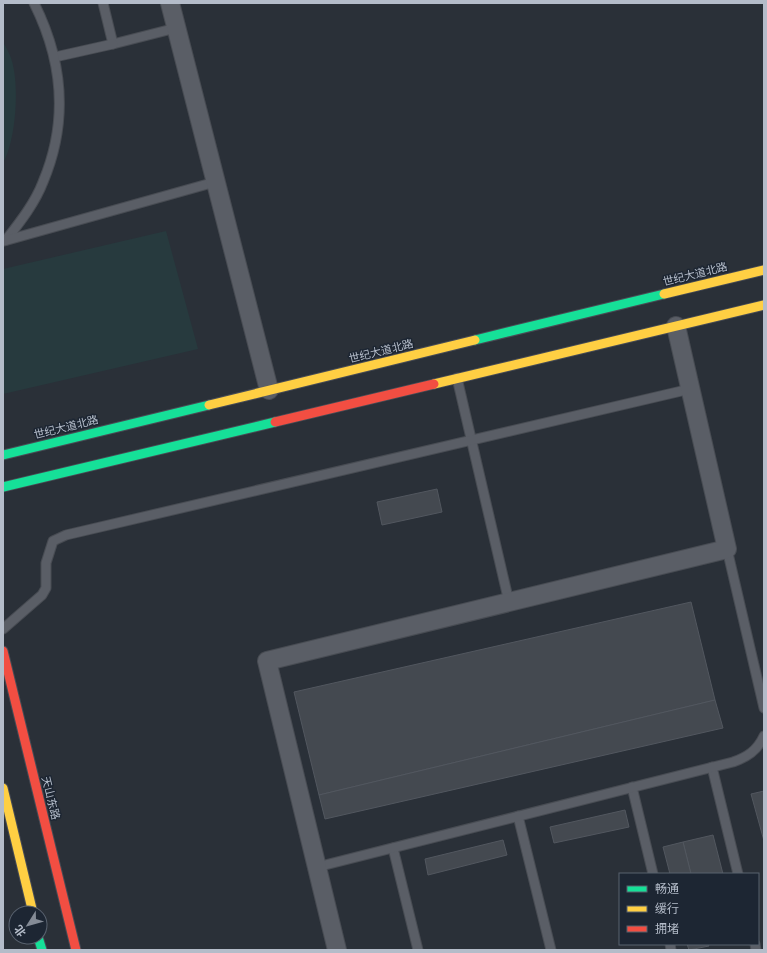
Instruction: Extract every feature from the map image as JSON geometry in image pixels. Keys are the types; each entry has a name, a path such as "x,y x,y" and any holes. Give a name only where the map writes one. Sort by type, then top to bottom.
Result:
{"main road":[{"name":"世纪大道北路","path":"3,455 764,270"},
{"path":"3,487 764,305"},
{"name":"天山东路","path":"3,651 76,950"},
{"path":"3,788 31,905"}],"street":[{"path":"170,3 269,390"},
{"path":"337,950 268,661 727,549 676,326"}],"lane":[{"path":"4,241 34,200 43,183 53,155 59,114 60,91 55,57 46,26 34,3"},
{"path":"103,3 113,44"},
{"path":"55,57 176,28"},
{"path":"4,241 215,182"},
{"path":"457,378 508,602"},
{"path":"3,629 42,595 46,588 46,563 54,541 66,535 690,389"},
{"path":"727,549 764,708"},
{"path":"317,867 743,758 753,753 764,736"},
{"path":"712,767 738,873"},
{"path":"632,787 653,873"},
{"path":"518,816 552,950"},
{"path":"393,848 418,950"}],"green space":[{"path":"3,42 11,58 14,69 16,97 14,127 11,141 3,163"},
{"path":"166,231 198,349 3,394 3,269"}],"building":[{"path":"437,489 442,512 382,525 377,502"},
{"path":"691,602 715,700 319,795 294,692"},
{"path":"715,700 723,728 325,819 319,795"},
{"path":"764,791 764,841 751,794"},
{"path":"625,810 629,827 554,843 550,827"},
{"path":"713,835 723,873 691,873 683,842"},
{"path":"503,840 507,855 428,875 425,859"},
{"path":"683,842 691,873 670,873 663,847"},
{"path":"687,945 709,946 689,950"}],"traffic: fast":[{"path":"475,340 664,294"},
{"path":"3,455 209,405"},
{"path":"3,487 275,422"},
{"path":"40,945 42,950"}],"traffic: slow":[{"path":"664,294 764,270"},
{"path":"434,384 764,305"},
{"path":"209,405 475,340"},
{"path":"3,788 31,905"}],"traffic: jam":[{"path":"275,422 434,384"},
{"path":"3,651 76,950"}]}
